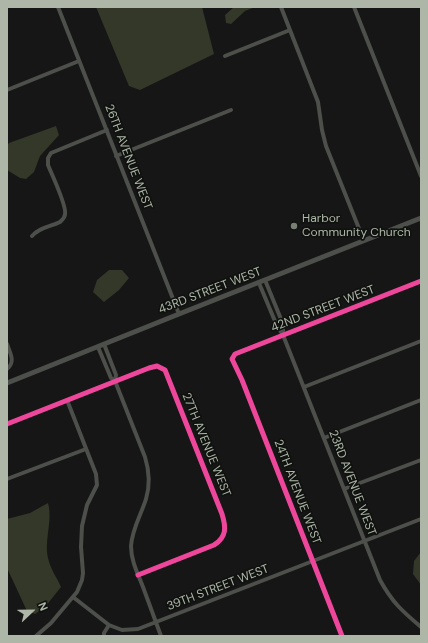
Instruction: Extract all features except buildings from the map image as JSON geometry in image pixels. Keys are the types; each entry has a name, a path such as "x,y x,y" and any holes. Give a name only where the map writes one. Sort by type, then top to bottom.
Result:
{"street":[{"name":"26TH AVENUE WEST","path":"58,7 179,314"},
{"path":"281,7 318,102 326,146 364,241"},
{"path":"354,7 421,176"},
{"path":"225,56 290,30"},
{"path":"7,90 79,61"},
{"path":"116,156 231,110"},
{"path":"32,236 41,229 60,222 64,217 65,210 48,165 48,158 51,153 106,130"},
{"name":"43RD STREET WEST","path":"7,383 421,218"},
{"name":"23RD AVENUE WEST","path":"265,280 283,324 283,335"},
{"name":"42ND STREET WEST","path":"233,357 235,354 421,281"},
{"name":"23RD AVENUE WEST","path":"259,282 277,326 283,335 380,580 389,596 398,607 421,627"},
{"path":"304,387 421,341"},
{"path":"7,344 12,361 7,369"},
{"path":"104,344 116,375 115,381"},
{"path":"98,347 111,378 115,381 145,457 148,473 148,484 146,499 135,526 132,540 132,556 161,636"},
{"name":"24TH AVENUE WEST","path":"233,357 232,361 238,370 245,387 342,636"},
{"name":"27TH AVENUE WEST","path":"115,381 157,366 161,366 166,372 222,514 226,528 221,540 214,545 138,575"},
{"path":"7,424 115,381"},
{"path":"36,636 42,634 77,592 82,577 81,547 84,519 87,506 96,489 96,474 67,400"},
{"path":"324,438 421,400"},
{"path":"7,479 86,449"},
{"path":"344,490 421,460"},
{"name":"39TH STREET WEST","path":"73,597 109,625 119,629 138,629 421,519"},
{"path":"104,636 104,633 109,625"}],"shaded area":[{"path":"96,7 202,7 214,54 140,90 129,86"},
{"path":"234,7 255,7 245,11 231,24 226,23 225,15"},
{"path":"56,126 59,135 40,156 34,172 26,179 20,178 7,170 7,146 9,143"},
{"path":"109,270 122,270 129,278 119,290 104,302 93,292 97,280"},
{"path":"48,503 50,516 47,544 48,558 61,587 45,607 35,614 27,611 7,568 7,519 30,513"},
{"path":"421,552 421,585 413,574 414,561"}],"cycle path":[{"path":"342,636 242,380 232,359 235,354 421,281"},
{"path":"7,424 149,368 157,366 165,370 222,514 225,527 221,539 214,545 138,575"}],"place":[{"name":"Harbor Community Church","path":"294,226"}]}
